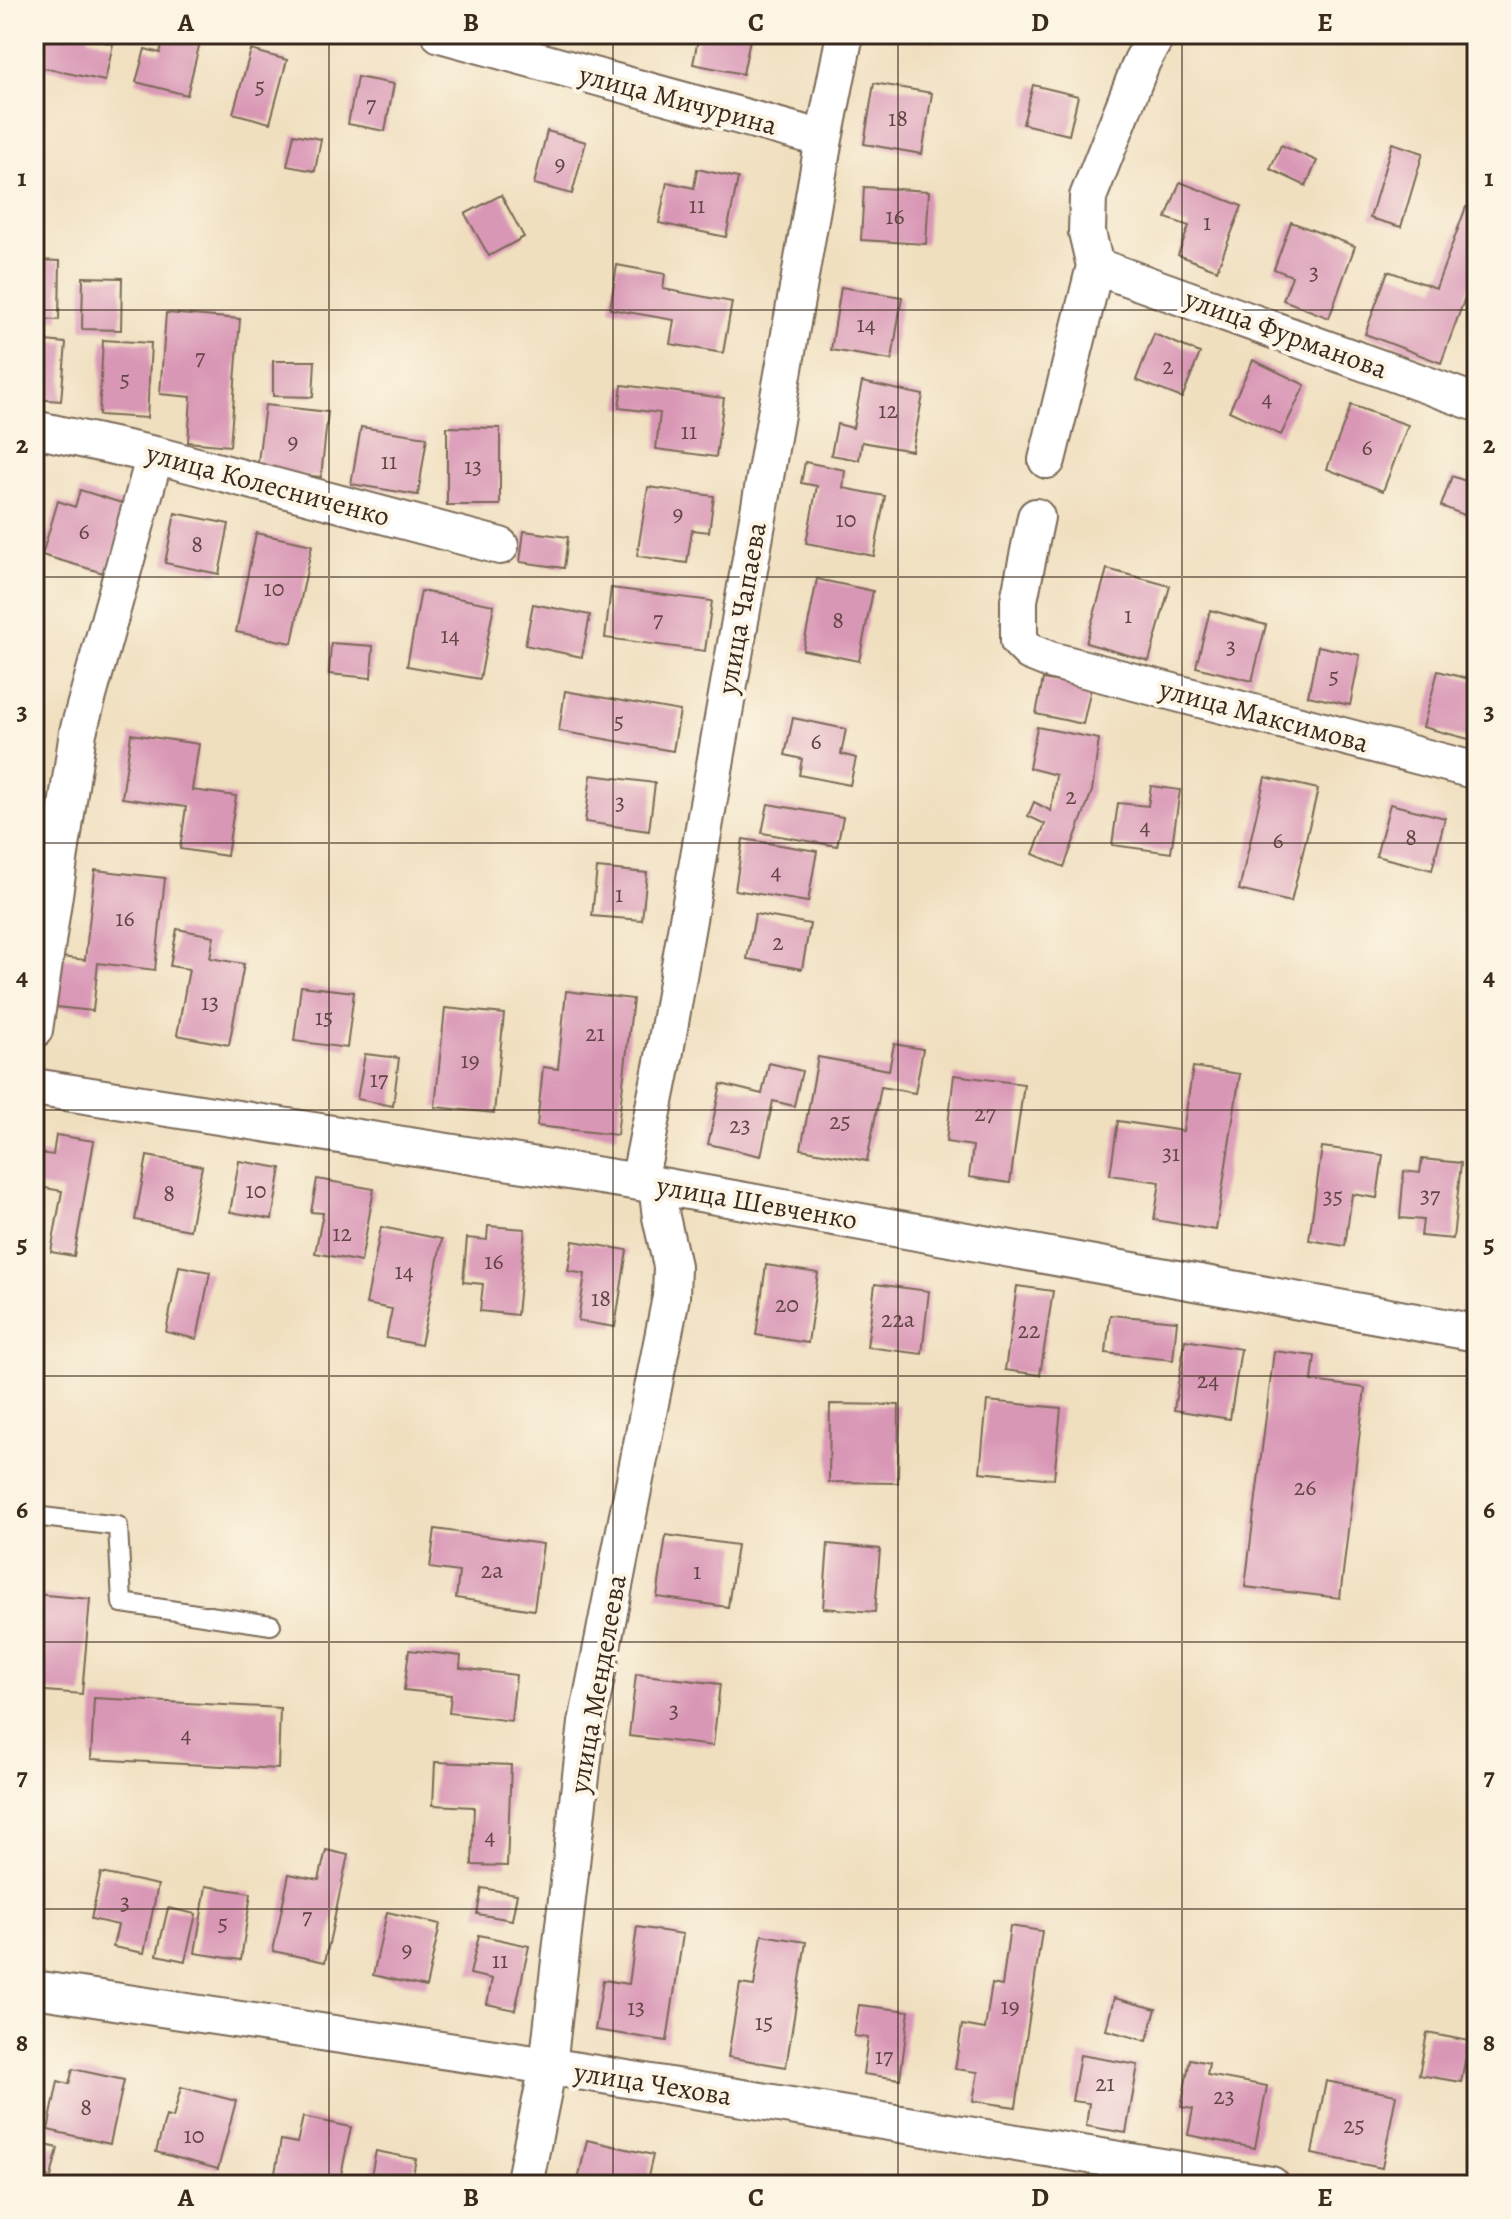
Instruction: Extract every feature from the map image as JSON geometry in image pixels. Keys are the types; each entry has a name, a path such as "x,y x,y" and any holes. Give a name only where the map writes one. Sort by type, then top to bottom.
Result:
{"street":[{"name":"улица Мичурина","path":"440,34 824,139"},
{"name":"улица Чапаева","path":"648,1184 667,1041 824,139 845,34"},
{"path":"1047,460 1095,266 1087,232 1088,197 1142,61 1157,34"},
{"name":"улица Фурманова","path":"1095,266 1477,403"},
{"name":"улица Колесниченко","path":"34,429 155,455 500,546"},
{"path":"34,1030 78,732 155,455"},
{"name":"улица Максимова","path":"1036,517 1019,600 1019,641 1030,652 1050,660 1477,771"},
{"name":"улица Шевченко","path":"34,1087 648,1184 1477,1333"},
{"name":"улица Менделеева","path":"524,2185 548,2066 587,1723 671,1297 672,1266 648,1184"},
{"name":"улица Чехова","path":"34,1989 548,2066 1271,2185"}],"lane":[{"path":"34,1516 118,1526 122,1603 271,1625"}],"building":[{"path":"46,34 89,34 88,38 113,44 105,81 39,67"},
{"path":"165,34 202,34 187,95 136,82 145,49 160,53"},
{"path":"699,34 751,34 743,74 693,64"},
{"path":"902,34 936,34 935,41"},
{"path":"251,50 287,60 270,123 233,113"},
{"path":"357,77 394,84 385,131 348,124"},
{"path":"874,83 932,93 922,154 864,144"},
{"path":"1033,85 1078,96 1069,135 1023,124"},
{"path":"547,131 586,142 572,194 534,184"},
{"path":"294,134 321,139 315,171 287,166"},
{"path":"1392,143 1423,153 1401,227 1370,218"},
{"path":"1281,145 1317,161 1306,186 1270,169"},
{"path":"697,169 738,178 726,237 659,223 667,182 694,188"},
{"path":"1180,182 1242,206 1217,270 1178,255 1189,226 1166,218"},
{"path":"864,187 929,191 926,244 861,240"},
{"path":"501,195 524,237 489,256 465,214"},
{"path":"1466,207 1477,211 1477,265 1441,363 1365,334 1388,271 1436,288"},
{"path":"1291,222 1355,246 1329,318 1283,300 1292,276 1274,269"},
{"path":"36,260 60,261 59,320 34,319"},
{"path":"617,265 665,274 663,289 732,302 723,353 670,344 674,320 610,309"},
{"path":"83,277 122,278 121,330 82,329"},
{"path":"841,287 902,297 892,360 831,350"},
{"path":"166,313 240,319 230,446 188,442 191,397 160,394"},
{"path":"1154,334 1200,353 1182,398 1136,380"},
{"path":"34,340 66,343 61,401 34,399"},
{"path":"103,340 151,343 147,418 99,415"},
{"path":"1253,360 1305,385 1281,435 1229,411"},
{"path":"273,361 315,361 313,397 273,396"},
{"path":"862,382 923,395 912,451 862,442 859,460 831,455 837,424 853,428"},
{"path":"622,385 724,398 716,457 656,449 660,413 619,408"},
{"path":"265,405 328,412 321,477 257,470"},
{"path":"1351,405 1408,425 1383,491 1327,469"},
{"path":"361,427 427,437 418,495 351,484"},
{"path":"447,427 500,428 500,505 447,505"},
{"path":"805,462 845,470 843,488 885,496 874,556 806,543 817,486 801,483"},
{"path":"1477,469 1477,520 1441,506 1452,476 1471,483"},
{"path":"34,474 44,477 35,505 34,505"},
{"path":"648,487 714,496 709,532 692,530 687,563 637,556"},
{"path":"80,490 128,505 107,574 42,555 58,501 75,507"},
{"path":"175,513 229,524 219,574 165,563"},
{"path":"524,531 568,537 564,568 520,562"},
{"path":"256,533 312,545 292,643 236,632"},
{"path":"1107,569 1170,586 1149,661 1086,643"},
{"path":"817,579 873,591 859,661 803,650"},
{"path":"611,588 712,601 705,651 605,638"},
{"path":"421,591 494,605 480,679 407,666"},
{"path":"533,604 590,615 582,657 525,645"},
{"path":"1210,610 1266,625 1252,681 1196,667"},
{"path":"331,643 373,646 371,678 329,674"},
{"path":"1318,646 1360,655 1350,705 1308,696"},
{"path":"1438,671 1477,681 1476,741 1423,727"},
{"path":"1043,679 1091,688 1083,724 1036,714"},
{"path":"565,691 680,711 673,751 559,731"},
{"path":"793,718 846,729 841,754 856,758 850,785 799,775 802,759 785,755"},
{"path":"1037,727 1099,739 1092,791 1064,867 1033,854 1045,824 1028,816 1034,802 1051,811 1056,775 1029,768"},
{"path":"131,734 199,744 192,790 236,796 227,856 180,849 186,807 122,798"},
{"path":"591,775 655,783 649,831 585,822"},
{"path":"1265,777 1318,789 1291,902 1239,890"},
{"path":"1151,786 1180,790 1171,853 1112,845 1118,803 1148,806"},
{"path":"768,804 843,817 837,846 762,833"},
{"path":"1390,804 1445,818 1432,870 1376,856"},
{"path":"743,839 817,851 808,902 735,890"},
{"path":"597,868 647,873 642,920 592,916"},
{"path":"95,870 165,878 155,970 98,963 93,1011 56,1007 62,957 85,960"},
{"path":"755,914 810,924 802,969 747,959"},
{"path":"177,929 214,936 210,958 244,964 229,1045 177,1035 189,969 170,966"},
{"path":"301,986 354,992 347,1048 294,1041"},
{"path":"566,991 633,999 617,1135 537,1126 543,1067 558,1069"},
{"path":"445,1008 504,1014 494,1113 435,1107"},
{"path":"894,1044 923,1049 915,1093 881,1087 867,1161 801,1149 818,1057 889,1070"},
{"path":"365,1054 399,1058 393,1106 357,1099"},
{"path":"769,1063 802,1071 794,1106 773,1101 761,1156 708,1144 721,1084 762,1094"},
{"path":"1193,1067 1240,1074 1216,1230 1154,1220 1160,1182 1110,1175 1118,1121 1183,1131"},
{"path":"954,1075 1024,1084 1010,1183 969,1177 973,1146 946,1142"},
{"path":"56,1135 94,1141 74,1256 51,1252 62,1191 34,1186 38,1153 53,1155"},
{"path":"1322,1147 1383,1155 1377,1198 1352,1194 1345,1246 1309,1240"},
{"path":"147,1156 202,1166 190,1230 135,1220"},
{"path":"1422,1159 1461,1163 1453,1239 1421,1236 1423,1220 1400,1218 1404,1171 1420,1173"},
{"path":"239,1161 281,1168 272,1219 230,1212"},
{"path":"317,1179 374,1189 361,1262 315,1253 323,1213 311,1212"},
{"path":"488,1226 525,1229 517,1315 480,1311 483,1284 463,1282 467,1238 487,1240"},
{"path":"381,1227 442,1239 421,1345 386,1338 392,1309 366,1304"},
{"path":"573,1241 627,1250 615,1327 578,1321 585,1274 568,1271"},
{"path":"766,1265 818,1273 808,1343 756,1335"},
{"path":"179,1266 210,1272 197,1339 166,1332"},
{"path":"875,1284 929,1291 922,1354 867,1347"},
{"path":"1017,1286 1053,1291 1040,1375 1005,1370"},
{"path":"1110,1315 1177,1321 1173,1360 1106,1353"},
{"path":"1185,1340 1241,1349 1230,1419 1174,1410"},
{"path":"1274,1351 1315,1356 1312,1381 1365,1388 1340,1598 1245,1587"},
{"path":"987,1401 1061,1408 1054,1479 980,1472"},
{"path":"830,1404 899,1405 898,1483 829,1482"},
{"path":"435,1529 543,1544 534,1610 456,1598 459,1572 430,1568"},
{"path":"666,1535 737,1545 728,1607 657,1597"},
{"path":"828,1544 880,1549 875,1612 823,1608"},
{"path":"34,1594 90,1599 82,1694 34,1690"},
{"path":"409,1650 461,1656 460,1668 516,1675 511,1721 449,1713 451,1695 404,1690"},
{"path":"636,1674 720,1684 713,1746 629,1736"},
{"path":"94,1698 280,1708 278,1769 91,1759"},
{"path":"435,1762 511,1765 507,1866 472,1865 474,1807 433,1805"},
{"path":"326,1850 348,1855 325,1962 273,1951 289,1874 319,1880"},
{"path":"101,1873 158,1885 144,1953 113,1947 118,1925 91,1919"},
{"path":"206,1886 251,1893 241,1960 195,1953"},
{"path":"482,1888 517,1894 512,1920 477,1914"},
{"path":"168,1908 196,1914 185,1961 157,1955"},
{"path":"387,1912 440,1924 426,1987 373,1975"},
{"path":"1010,1926 1042,1931 1016,2107 973,2101 978,2072 955,2069 962,2025 985,2029 992,1984 1002,1986"},
{"path":"637,1927 683,1934 667,2041 595,2030 603,1980 629,1984"},
{"path":"479,1935 529,1946 515,2010 487,2004 492,1979 470,1974"},
{"path":"762,1935 806,1942 786,2067 728,2057 740,1984 754,1986"},
{"path":"1114,1998 1156,2009 1147,2041 1106,2030"},
{"path":"859,2005 909,2011 900,2079 863,2074 868,2038 854,2036"},
{"path":"1427,2033 1469,2041 1461,2082 1419,2075"},
{"path":"1080,2055 1138,2065 1126,2133 1086,2126 1089,2103 1072,2101"},
{"path":"1190,2059 1209,2063 1207,2075 1267,2086 1255,2148 1188,2135 1193,2109 1181,2107"},
{"path":"73,2069 124,2080 110,2144 48,2130 58,2081 69,2084"},
{"path":"1326,2081 1396,2095 1382,2168 1312,2154"},
{"path":"181,2087 236,2101 218,2169 156,2152 166,2116 173,2118"},
{"path":"303,2117 351,2127 339,2185 273,2184 281,2140 297,2143"},
{"path":"587,2140 653,2155 646,2185 577,2185"},
{"path":"34,2142 58,2148 51,2177 34,2173"},
{"path":"376,2151 416,2159 411,2185 369,2185"}]}
